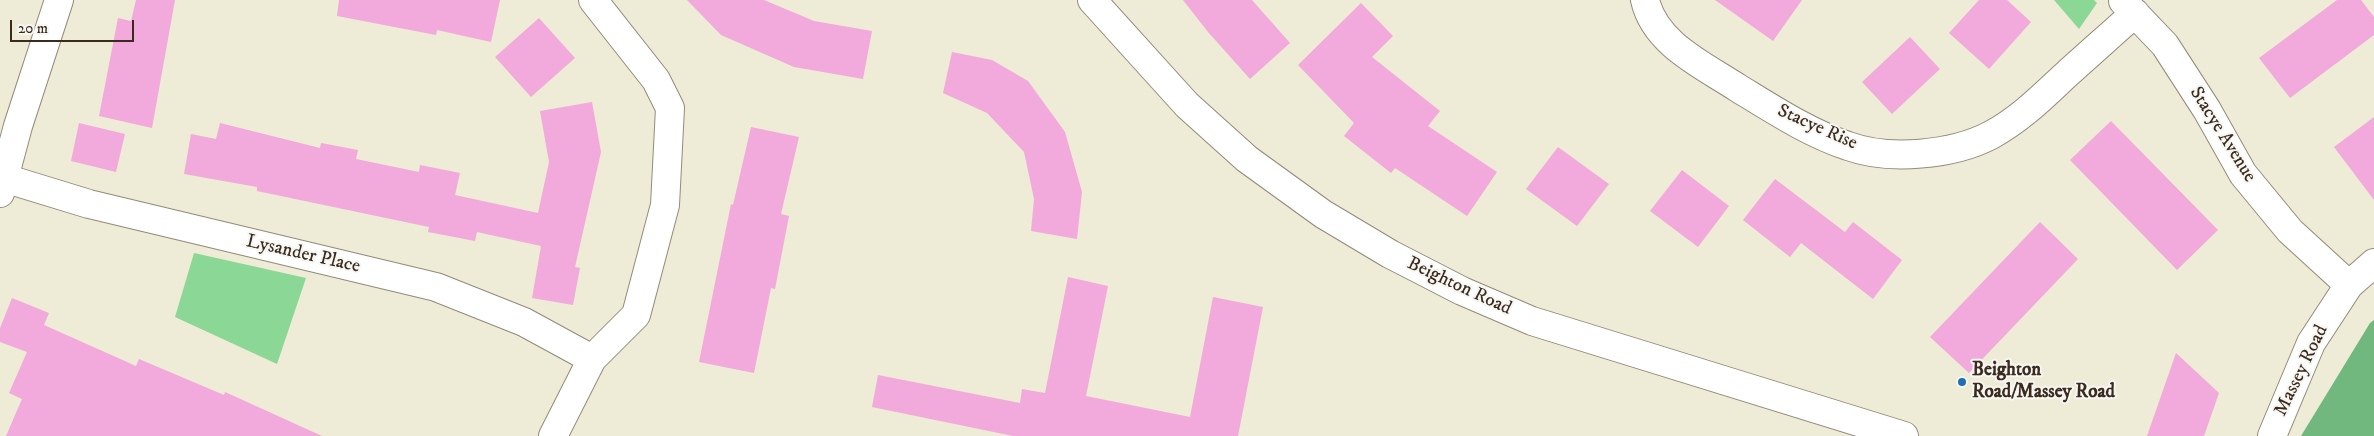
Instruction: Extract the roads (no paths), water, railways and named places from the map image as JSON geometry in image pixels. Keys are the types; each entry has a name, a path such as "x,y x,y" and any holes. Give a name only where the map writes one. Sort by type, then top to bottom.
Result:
{"street":[{"path":"2,186 18,126 59,0"},
{"path":"553,436 592,359 636,315 665,205 670,138 670,108 656,80 593,0"},
{"name":"Beighton Road","path":"1092,0 1187,105 1247,159 1323,214 1390,254 1462,291 1532,320 1904,436"},
{"name":"Stacye Rise","path":"1645,0 1648,15 1664,37 1694,60 1794,122 1849,147 1899,156 1944,151 1990,135 2036,105 2129,6"},
{"name":"Stacye Avenue","path":"2129,6 2165,45 2187,78 2243,174 2290,231 2349,285"},
{"name":"Lysander Place","path":"2,186 88,204 436,287 524,322 592,359"},
{"name":"Massey Road","path":"2272,436 2311,343 2349,285 2374,263"}],"place":[{"name":"Beighton Road/Massey Road","path":"1962,382"}]}
